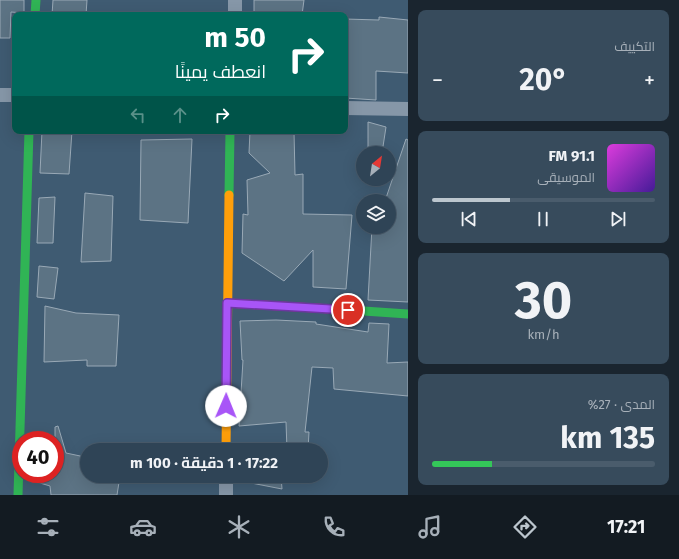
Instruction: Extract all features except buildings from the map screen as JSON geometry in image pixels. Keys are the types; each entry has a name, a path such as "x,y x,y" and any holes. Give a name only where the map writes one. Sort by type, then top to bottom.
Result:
{"street":[{"path":"35,12 36,0"},
{"path":"235,0 235,12"},
{"path":"0,95 12,95"},
{"path":"348,108 408,109"},
{"path":"18,495 29,134"},
{"path":"226,443 230,134"},
{"path":"227,303 408,314"},
{"path":"226,483 226,495"}],"traffic: fast":[{"path":"35,12 36,0"},
{"path":"18,495 29,134"},
{"path":"229,195 230,134"},
{"path":"349,310 408,314"}],"traffic: slow":[{"path":"226,443 229,195"}],"traffic: jam":[{"path":"227,303 349,310"}],"route":[{"path":"226,406 227,303 348,310"}]}
